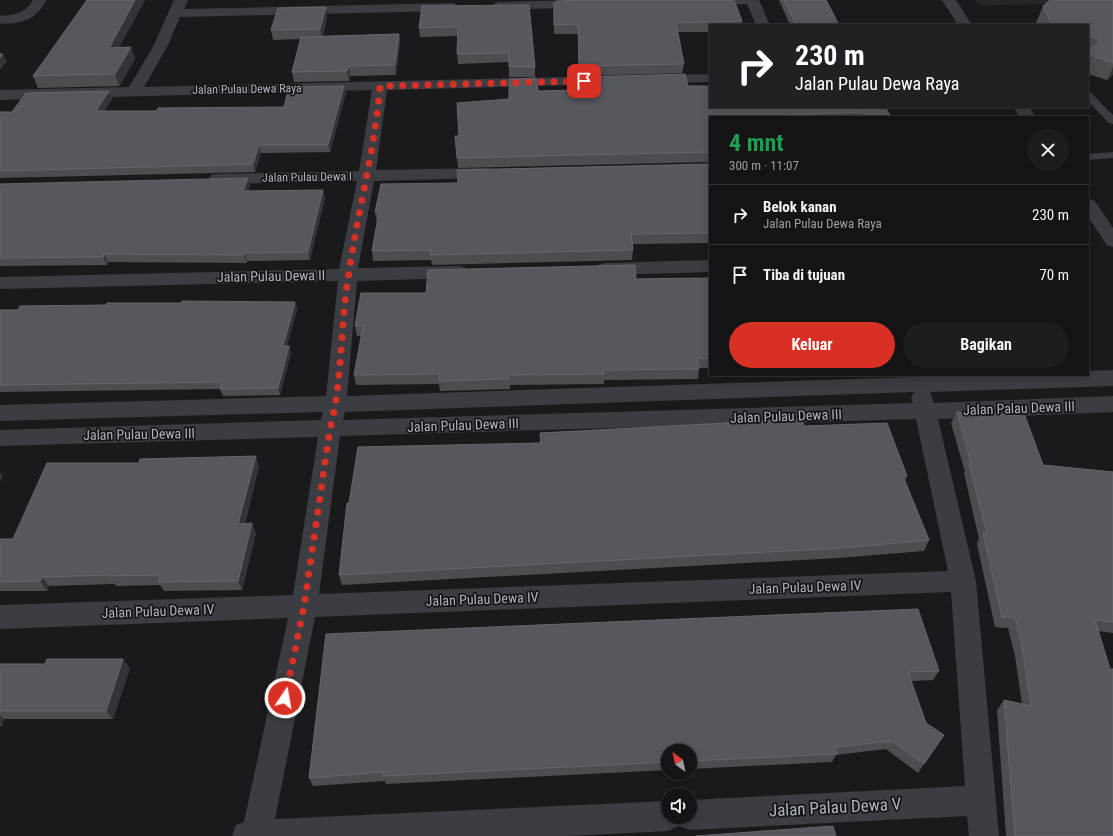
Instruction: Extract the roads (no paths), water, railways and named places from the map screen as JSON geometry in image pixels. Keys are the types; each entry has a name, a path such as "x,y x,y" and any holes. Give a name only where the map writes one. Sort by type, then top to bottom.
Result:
{"street":[{"path":"0,20 23,18 33,12 40,0"},
{"path":"690,2 752,0 763,24"},
{"path":"948,0 964,24"},
{"path":"488,3 597,4"},
{"path":"134,92 160,47 179,6 464,7"},
{"path":"639,80 709,78"},
{"name":"Jalan Pulau Dewa Raya","path":"0,95 624,80"},
{"path":"256,836 304,606 330,429 336,404 348,274 378,114 380,86"},
{"name":"Jalan Pulau Dewa I","path":"199,180 506,173"},
{"path":"1089,205 1113,241"},
{"path":"584,269 709,266"},
{"name":"Jalan Pulau Dewa II","path":"0,283 474,272"},
{"name":"Jalan Palau Dewa III","path":"917,379 1113,378"},
{"path":"917,379 963,581 984,836"},
{"name":"Jalan Pulau Dewa III","path":"0,413 336,404 917,379"},
{"name":"Jalan Palau Dewa III","path":"925,411 1113,404"},
{"name":"Jalan Pulau Dewa III","path":"0,438 925,411"},
{"name":"Jalan Pulau Dewa IV","path":"0,617 963,581"},
{"name":"Jalan Palau Dewa V","path":"697,814 980,800"},
{"path":"247,836 661,816"}],"lane":[{"path":"1089,95 1113,121"},
{"path":"1089,157 1113,155"}]}
